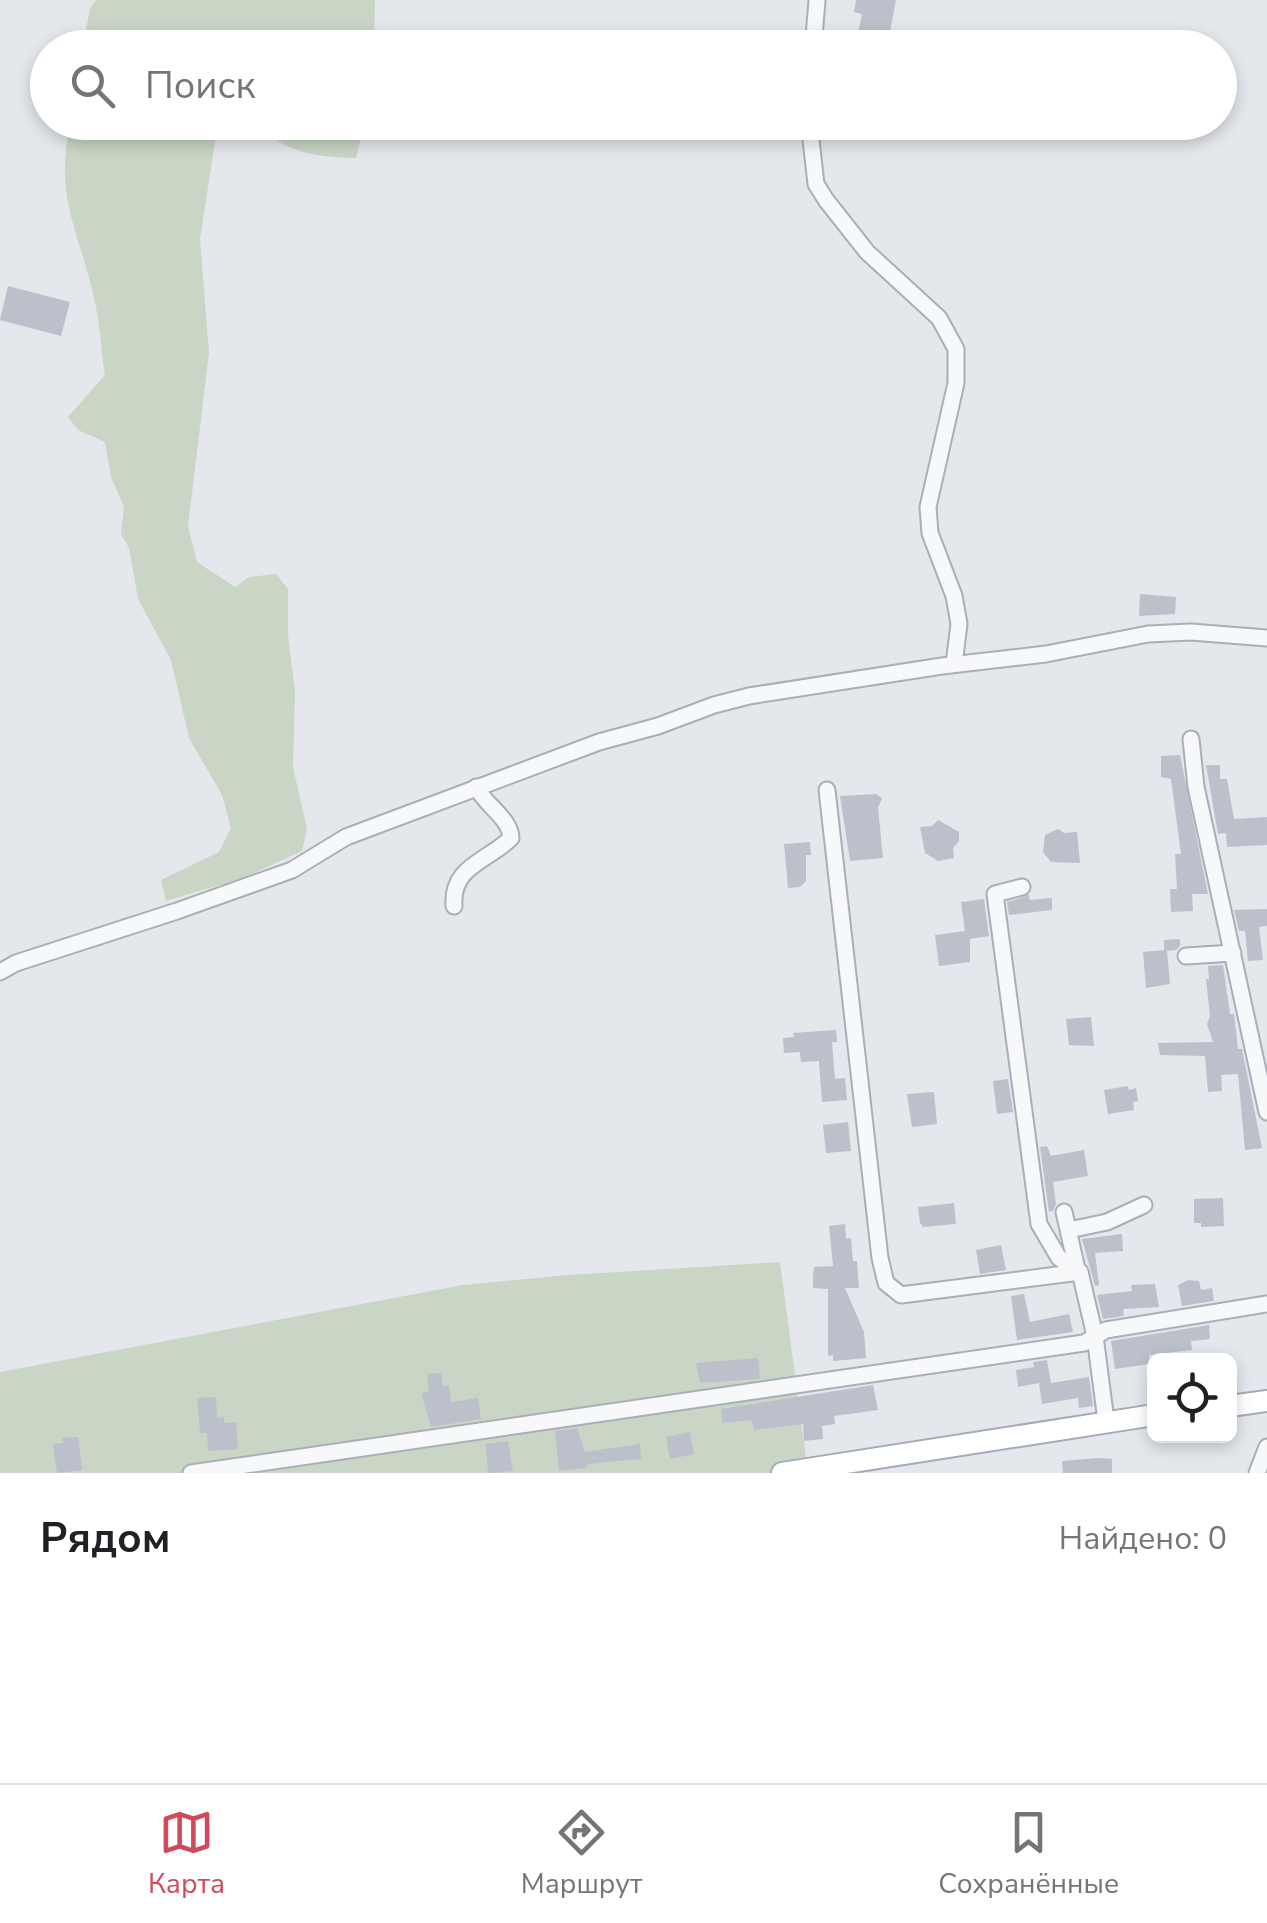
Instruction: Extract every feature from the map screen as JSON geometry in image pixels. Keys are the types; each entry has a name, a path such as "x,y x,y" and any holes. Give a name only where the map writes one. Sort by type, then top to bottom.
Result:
{"main road":[{"path":"1237,1405 1267,1401"},
{"path":"782,1473 1147,1416"}],"street":[{"path":"815,30 817,1"},
{"path":"811,140 816,184 867,252 939,318 956,349 956,384 928,508 930,534 959,624 954,664"},
{"path":"0,972 16,963 292,870 346,837 714,704 954,664 1046,654 1148,634 1191,632 1267,638"},
{"path":"1191,739 1196,787 1267,1112"},
{"path":"454,906 456,887 467,869 510,838 508,824 486,806 476,787"},
{"path":"827,790 886,1283 901,1295 1078,1270"},
{"path":"1022,888 995,894 1028,1160 1040,1224 1060,1258 1078,1270"},
{"path":"1186,956 1233,952"},
{"path":"1070,1230 1107,1222 1144,1205"},
{"path":"1064,1212 1095,1336 1106,1421"},
{"path":"191,1473 1084,1343 1106,1330 1267,1304"},
{"path":"1257,1473 1267,1447"}],"green space":[{"path":"96,0 375,0 374,30 86,30 90,8"},
{"path":"68,140 215,140 200,239 209,353 188,526 197,562 235,587 249,577 276,574 288,589 288,635 295,692 293,767 307,829 302,851 243,878 166,901 161,880 219,852 231,828 222,795 189,738 171,660 138,599 129,548 121,534 124,507 111,477 105,442 78,430 68,417 105,375 96,307 66,193"},
{"path":"361,140 356,158 329,157 277,141"},
{"path":"780,1262 808,1473 0,1473 0,1372 463,1285"}],"building":[{"path":"856,0 896,0 890,30 859,30 862,14 854,12"},
{"path":"8,286 70,302 61,336 0,320"},
{"path":"1140,594 1176,597 1175,614 1139,616"},
{"path":"1180,755 1208,894 1192,894 1193,911 1171,912 1170,889 1177,889 1175,854 1181,854 1171,779 1161,777 1161,756"},
{"path":"1206,765 1220,765 1220,779 1227,779 1234,819 1267,817 1267,845 1227,847 1226,833 1218,834"},
{"path":"876,794 882,798 878,808 883,858 850,861 840,796"},
{"path":"938,820 959,832 954,858 938,861 925,853 920,827 932,826"},
{"path":"1058,829 1064,833 1077,832 1080,863 1051,862 1043,852 1045,835"},
{"path":"810,842 806,881 800,887 788,888 784,844"},
{"path":"1029,895 1030,900 1052,898 1052,910 1009,915 1007,902"},
{"path":"984,899 989,936 970,939 970,962 939,966 935,935 965,931 961,902"},
{"path":"1267,909 1267,926 1259,927 1263,960 1248,961 1245,931 1239,931 1234,910"},
{"path":"1180,939 1176,950 1167,951 1170,984 1146,988 1143,952 1164,950 1164,940"},
{"path":"1223,965 1230,1014 1234,1014 1238,1049 1242,1049 1262,1148 1245,1150 1238,1074 1221,1075 1222,1091 1208,1092 1205,1056 1160,1055 1158,1043 1213,1042 1207,1024 1210,1016 1206,979 1208,966"},
{"path":"1091,1017 1094,1046 1069,1045 1066,1019"},
{"path":"836,1030 837,1042 832,1042 835,1079 845,1078 847,1100 822,1102 819,1061 801,1062 800,1052 784,1053 783,1038 794,1037 793,1033"},
{"path":"1008,1079 1013,1112 997,1114 993,1081"},
{"path":"1128,1086 1129,1090 1136,1088 1138,1101 1133,1102 1134,1110 1108,1114 1104,1090"},
{"path":"934,1092 937,1124 912,1127 907,1094"},
{"path":"848,1122 851,1151 826,1153 823,1125"},
{"path":"1047,1146 1051,1156 1084,1150 1088,1176 1053,1182 1056,1204 1049,1212 1040,1147"},
{"path":"1223,1198 1224,1226 1201,1227 1201,1223 1194,1223 1194,1199"},
{"path":"954,1203 956,1224 923,1227 920,1223 918,1207"},
{"path":"845,1224 853,1261 857,1261 859,1288 845,1288 864,1332 866,1358 833,1361 833,1355 828,1356 828,1289 813,1288 813,1277 814,1267 833,1266 829,1226"},
{"path":"1122,1234 1123,1251 1095,1253 1099,1285 1095,1286 1082,1239"},
{"path":"1001,1245 1006,1270 980,1274 976,1250"},
{"path":"1188,1280 1199,1281 1201,1290 1212,1288 1214,1301 1182,1306 1178,1285"},
{"path":"1155,1284 1159,1307 1123,1309 1124,1316 1103,1319 1097,1295 1132,1291 1131,1285"},
{"path":"1024,1294 1030,1322 1069,1314 1073,1332 1017,1340 1011,1296"},
{"path":"1209,1325 1210,1339 1191,1341 1192,1350 1147,1353 1147,1364 1115,1369 1111,1341"},
{"path":"758,1358 760,1379 700,1383 696,1363"},
{"path":"1047,1360 1051,1383 1089,1377 1093,1406 1079,1408 1078,1398 1042,1404 1039,1383 1018,1387 1016,1370"},
{"path":"441,1373 443,1386 449,1385 451,1402 478,1398 481,1419 431,1427 421,1393 429,1392 427,1374"},
{"path":"873,1385 878,1410 834,1416 835,1424 822,1426 823,1439 804,1441 803,1424 754,1430 752,1420 722,1423 721,1409"},
{"path":"216,1397 217,1418 224,1417 224,1423 236,1422 238,1449 208,1451 207,1433 200,1433 197,1398"},
{"path":"577,1428 585,1452 640,1444 641,1459 559,1471 555,1431"},
{"path":"690,1432 694,1454 670,1459 666,1437"},
{"path":"78,1437 82,1470 57,1473 53,1444 63,1443 62,1438"},
{"path":"508,1441 513,1471 488,1473 486,1444"},
{"path":"1112,1459 1112,1473 1063,1473 1062,1461"}]}
